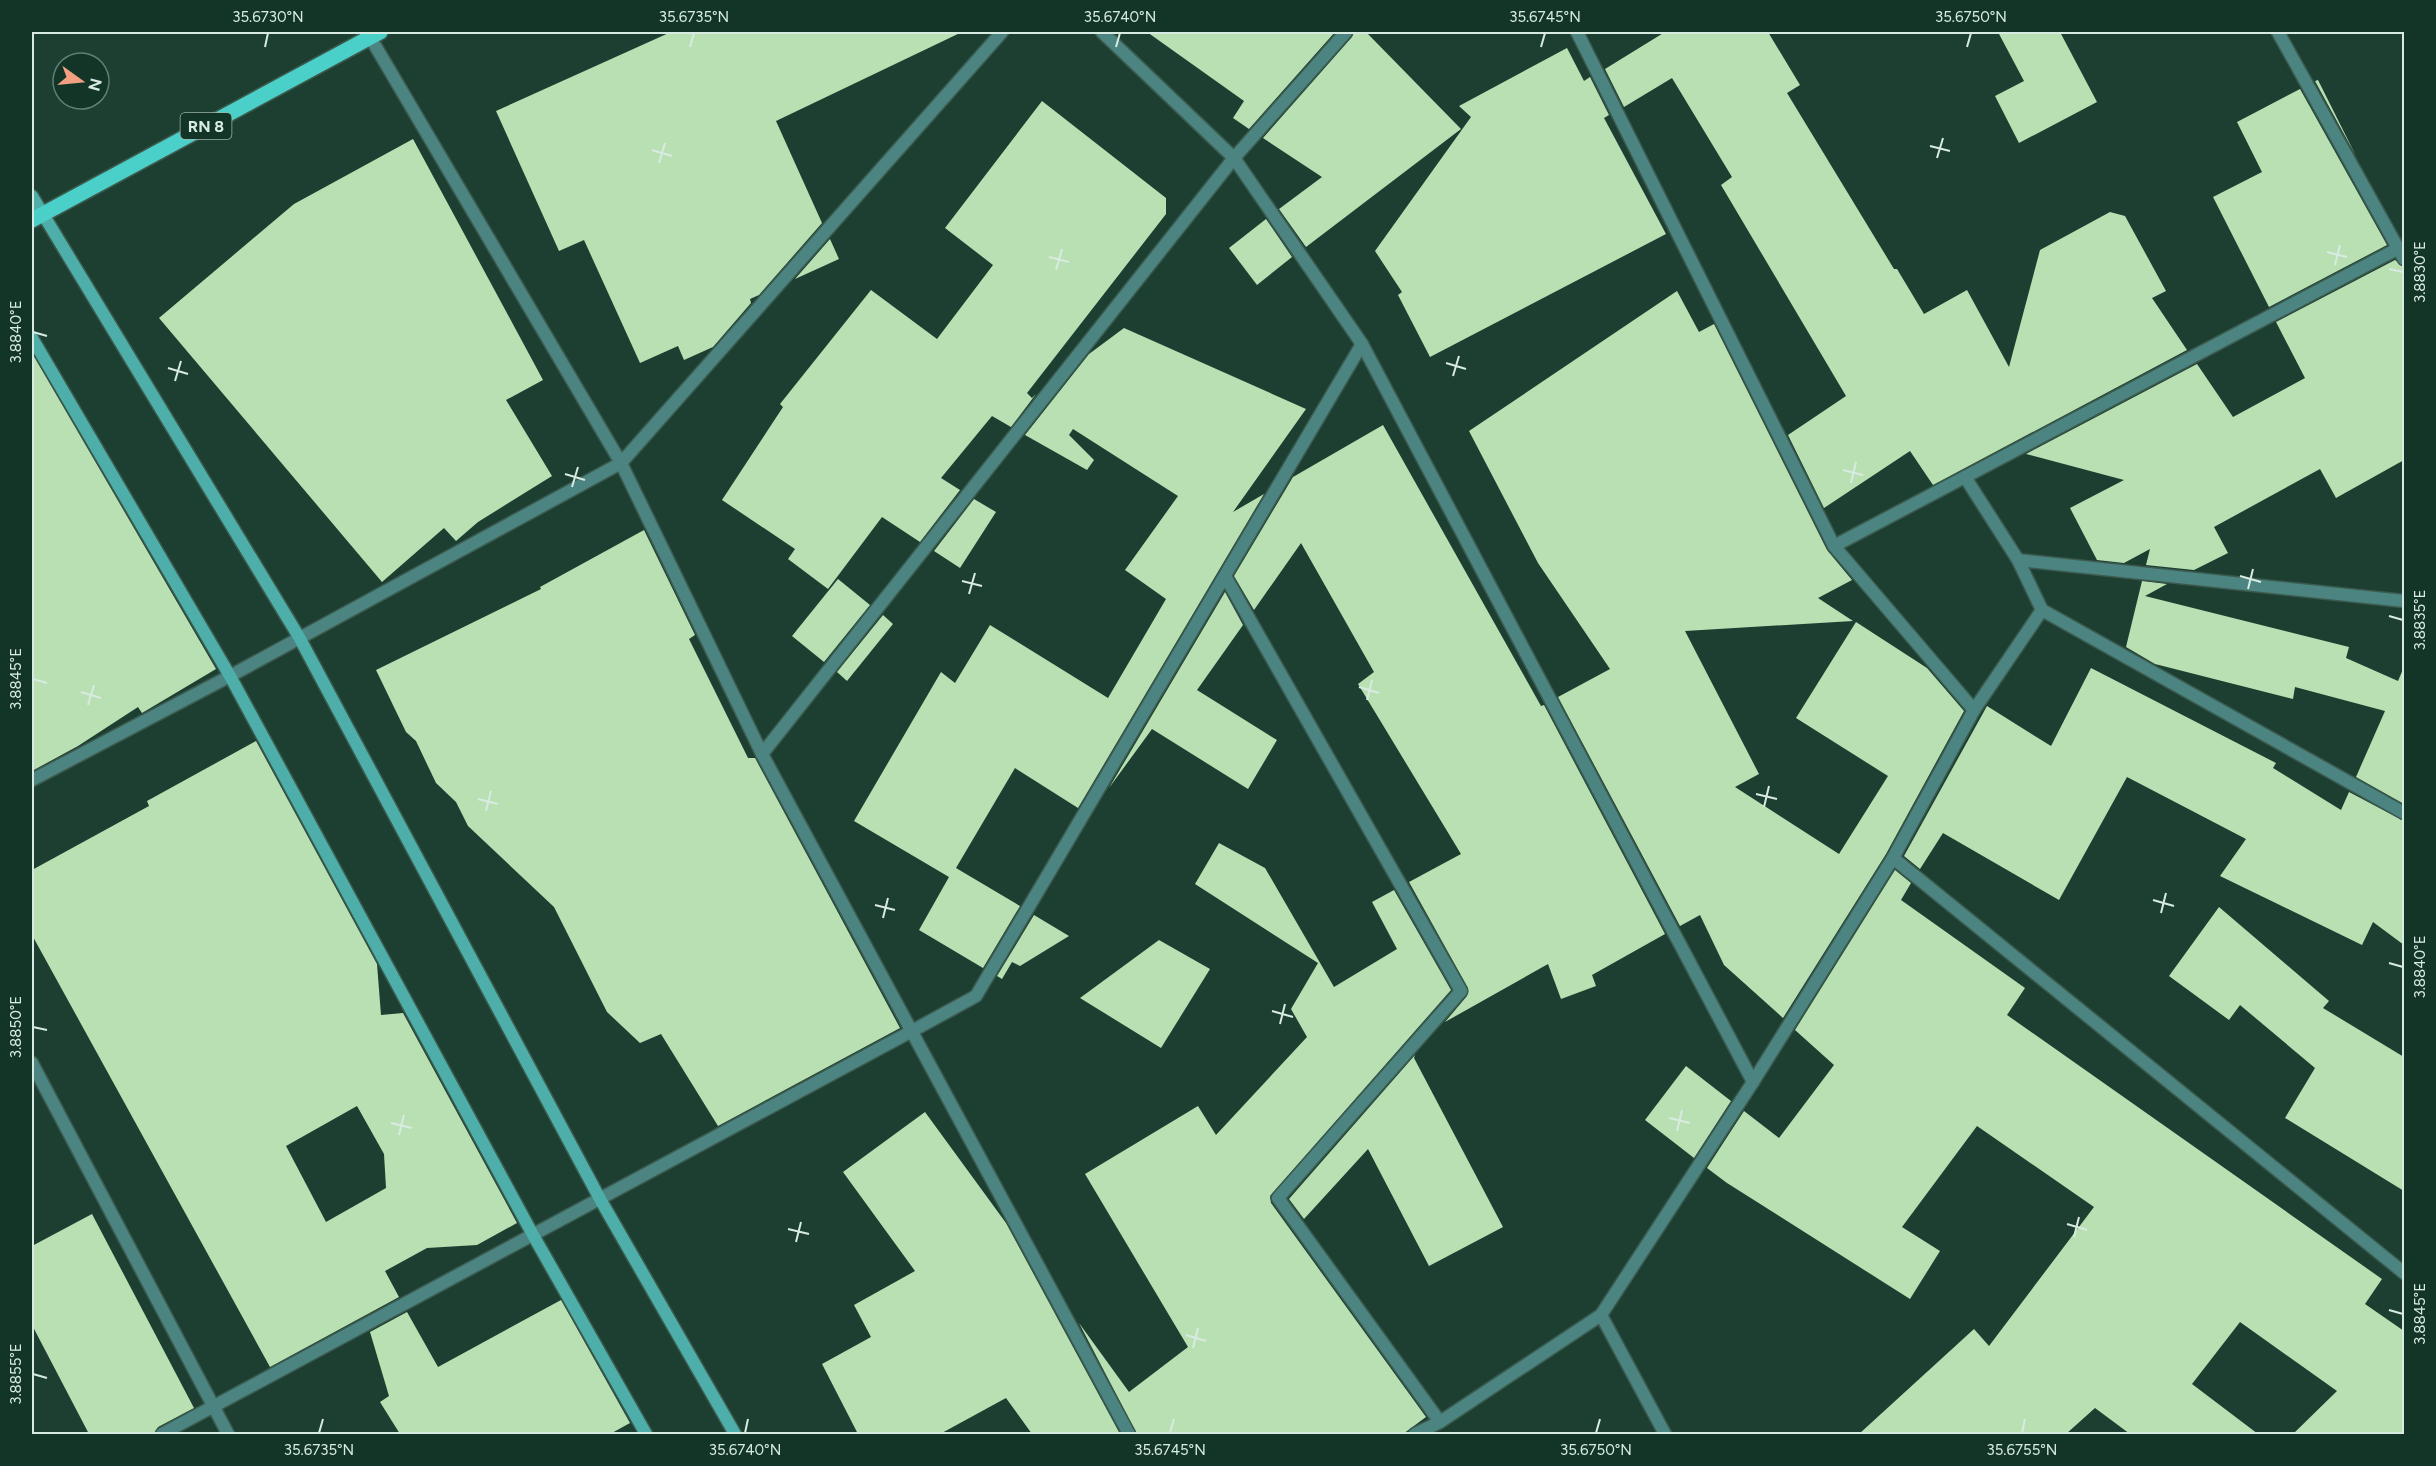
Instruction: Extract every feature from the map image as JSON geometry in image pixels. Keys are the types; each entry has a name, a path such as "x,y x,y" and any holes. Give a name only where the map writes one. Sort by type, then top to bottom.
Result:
{"main road":[{"name":"RN 8","path":"37,217 375,34"},
{"path":"32,195 37,217 299,637 600,1199 735,1434"},
{"path":"32,338 230,676 533,1235 646,1434"}],"street":[{"path":"32,780 230,676 621,463 1002,32"},
{"path":"1102,32 1234,158 1362,344 1753,1082"},
{"path":"762,754 1234,158 1346,32"},
{"path":"1576,32 1834,546 1974,710"},
{"path":"1834,546 2402,254 2278,32"},
{"path":"375,34 621,463 762,754 1129,1434"},
{"path":"162,1434 976,996 1362,344"},
{"path":"1965,477 2018,560 2042,610 2404,813"},
{"path":"2018,560 2404,601"},
{"path":"1225,576 1461,991 1278,1198 1440,1422"},
{"path":"1415,1434 1440,1422 1601,1315 1753,1082 1893,858 1974,710 2042,610"},
{"path":"1893,858 2404,1274"},
{"path":"32,1063 228,1434"},
{"path":"1601,1315 1665,1434"}],"building":[{"path":"671,32 962,32 776,121 822,223 759,295 750,299 751,303 713,347 684,360 678,346 640,363 584,240 559,251 496,111"},
{"path":"1147,32 1335,32 1249,129 1233,118 1244,101"},
{"path":"1354,32 1366,32 1461,129 1306,247 1279,209 1322,177 1263,138"},
{"path":"1665,32 1768,32 1800,85 1787,93 1924,314 1967,290 2009,367 2040,250 2110,212 2125,216 2166,291 2152,298 2187,350 1933,485 1910,451 1824,508 1788,435 1846,396 1721,185 1732,177 1672,78 1624,107 1605,69"},
{"path":"1998,32 2060,32 2097,102 2019,143 1995,96 2024,81"},
{"path":"1567,48 1584,81 1590,77 1609,115 1604,118 1666,234 1430,357 1398,295 1402,292 1375,251 1471,117 1459,106"},
{"path":"2318,80 2356,156 2315,81"},
{"path":"2300,89 2387,245 2269,307 2213,197 2262,172 2237,122"},
{"path":"1042,101 1166,198 1166,214 1027,393 1032,398 1036,394 1011,427 992,416 941,478 960,490 920,542 882,517 828,589 788,559 795,549 722,500 783,407 780,404 871,290 937,339 993,265 945,228"},
{"path":"413,139 543,380 506,400 552,476 478,522 456,541 444,528 382,582 159,318 294,204"},
{"path":"1266,219 1292,257 1257,285 1229,248"},
{"path":"830,239 839,259 795,279"},
{"path":"2395,260 2404,267 2404,460 2336,498 2320,469 2214,527 2228,553 2194,570 2146,565 2150,549 2124,563 2097,560 2070,508 2124,480 2026,454 2197,364 2233,417 2305,378 2276,322"},
{"path":"1677,291 1699,332 1714,324 1827,550 1852,580 1818,598 1853,621 1685,631 1759,774 1735,787 1839,854 1888,776 1796,718 1856,622 1927,668 1964,711 1886,854 1783,1018 1724,965 1700,915 1680,926 1558,697 1610,669 1538,563 1469,431"},
{"path":"1124,328 1306,409 1233,512 1264,494 1078,808 1015,768 956,868 1020,906 983,968 919,930 949,877 854,821 941,672 955,683 990,625 1108,698 1166,599 1125,570 1178,496 1073,429 1069,435 1094,460 1087,470 1025,435 1089,354"},
{"path":"32,353 216,669 142,713 138,707 78,746 32,771"},
{"path":"1383,425 1541,706 1544,705 1665,934 1592,975 1596,986 1561,999 1548,964 1445,1022 1467,996 1468,988 1409,882 1461,854 1358,684 1374,672 1301,543 1254,610 1234,576 1293,477"},
{"path":"974,499 996,512 960,568 934,551"},
{"path":"644,530 695,635 689,639 748,758 755,758 900,1028 718,1126 661,1034 640,1043 607,1012 554,907 468,826 456,802 436,783 416,741 406,732 376,670 541,589 540,587"},
{"path":"838,579 870,605 824,662 792,636"},
{"path":"2142,581 2167,584 2145,596 2349,647 2346,658 2398,681 2404,667 2404,804 2356,777 2385,711 2295,687 2293,699 2155,664 2126,647"},
{"path":"1225,592 1243,625 1197,690 1277,740 1248,789 1152,729 1109,788"},
{"path":"883,615 893,624 847,681 837,672"},
{"path":"2091,668 2276,763 2273,768 2341,810 2349,792 2404,821 2404,945 2373,922 2362,945 2220,876 2246,839 2127,777 2059,900 1943,833 1920,869 1904,856 1987,706 2051,746"},
{"path":"256,741 377,964 381,1015 403,1013 517,1223 477,1245 427,1248 385,1271 399,1297 270,1367 32,935 32,870 149,806 147,801","holes":["357,1106 384,1154 386,1188 326,1222 286,1146"]},
{"path":"1219,843 1265,868 1334,987 1397,949 1372,902 1394,890 1451,990 1270,1196 1271,1203 1426,1417 1403,1434 1137,1434 1079,1323 1129,1392 1188,1347 1085,1174 1198,1106 1216,1135 1307,1037 1291,1009 1318,963 1195,884"},
{"path":"1895,870 1911,883 1901,900 2025,988 2007,1015 2382,1279 2365,1304 2404,1331 2404,1434 2293,1434 2337,1391 2240,1322 2192,1384 2258,1434 2130,1434 2095,1408 2066,1434 1859,1434 1974,1329 1989,1346 2094,1207 1977,1126 1902,1227 1940,1251 1910,1299 1707,1168 1744,1111 1779,1138 1834,1065 1795,1030"},
{"path":"2219,907 2329,1001 2323,1008 2404,1057 2404,1191 2285,1118 2315,1068 2240,1005 2229,1020 2169,976"},
{"path":"1034,915 1069,936 1020,966 1012,962 1002,979 997,976"},
{"path":"1159,940 1210,969 1161,1048 1080,998"},
{"path":"1415,1055 1414,1058 1503,1227 1429,1266 1368,1149 1304,1219 1289,1199"},
{"path":"1686,1066 1731,1101 1694,1158 1645,1120"},
{"path":"925,1112 1006,1223 1120,1434 1032,1434 1006,1398 940,1434 858,1434 822,1364 871,1337 854,1305 915,1271 843,1172"},
{"path":"92,1214 194,1408 158,1427 154,1434 89,1434 32,1325 32,1246"},
{"path":"561,1300 630,1423 610,1434 400,1434 380,1402 389,1396 370,1332 407,1312 438,1367"}]}
